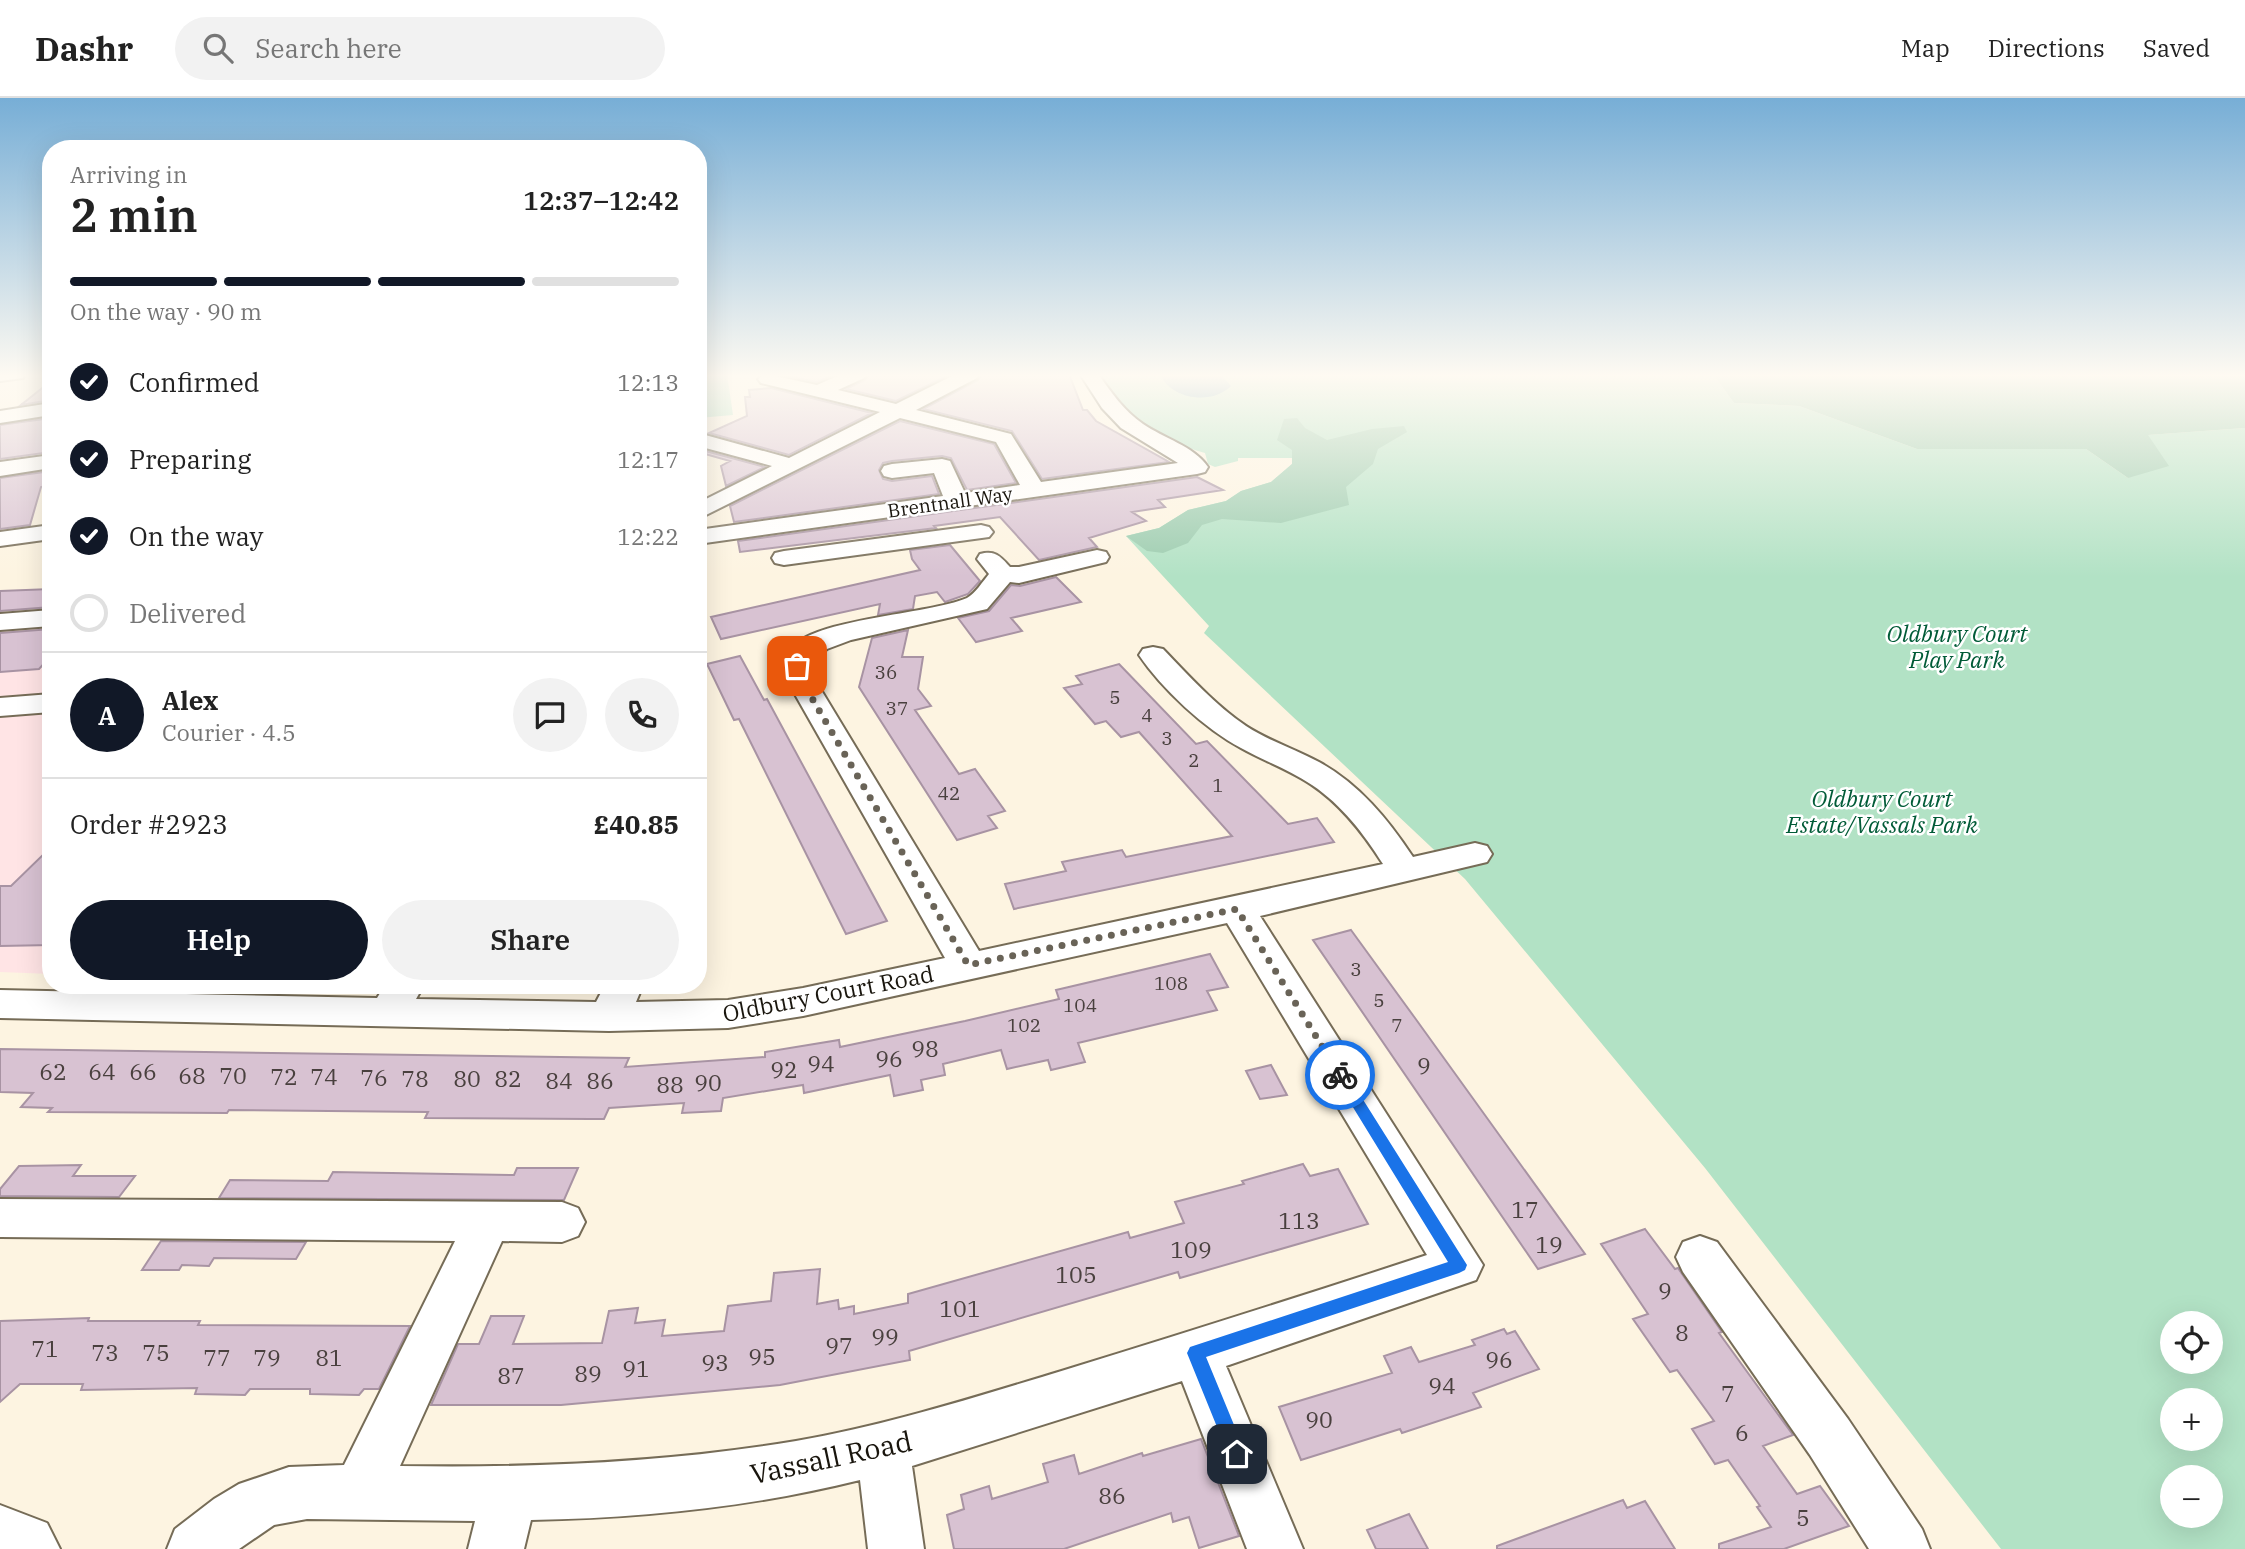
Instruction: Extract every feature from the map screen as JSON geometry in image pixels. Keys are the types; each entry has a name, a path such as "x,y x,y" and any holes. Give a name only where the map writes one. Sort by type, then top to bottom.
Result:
{"street":[{"path":"708,442 791,465"},
{"path":"707,504 837,442"},
{"name":"Brentnall Way","path":"707,536 1034,490 1006,442"},
{"path":"1034,490 1197,467 1161,442"},
{"path":"0,469 42,462"},
{"path":"892,471 942,466 989,550 1019,575 1097,557"},
{"path":"1081,484 1097,506"},
{"path":"879,512 892,545"},
{"path":"777,526 784,559 892,545 989,550"},
{"path":"0,539 42,532"},
{"path":"968,965 797,670 797,660 801,653 817,643 843,634 936,621 978,603 989,550"},
{"path":"0,622 42,619"},
{"path":"1185,646 1142,658 1229,728 1259,747 1313,772 1349,797 1368,816 1405,871"},
{"path":"0,708 42,704"},
{"name":"Oldbury Court Road","path":"0,1004 396,999 617,1001 691,1016 751,1011 1237,909 1475,854"},
{"name":"Vassall Road","path":"194,1549 246,1510 277,1495 307,1492 509,1494 679,1484 797,1467 980,1422 1459,1265 1237,909"},
{"path":"0,1217 562,1222"},
{"path":"359,1494 487,1223"},
{"path":"1700,1256 1829,1437 1902,1549"},
{"path":"1196,1353 1275,1549"},
{"path":"883,1447 897,1549"},
{"path":"496,1549 509,1494"},
{"path":"0,1533 27,1543 32,1549"}],"shaded area":[{"path":"42,623 42,974 0,972 0,627"}],"green space":[{"name":"Oldbury Court Estate/Vassals Park","path":"1174,442 1897,442 1917,449 2086,449 2128,478 2144,442 2245,442 2245,1549 2001,1549 1705,1168 1465,879 1204,633 1209,626 1126,536 1159,528 1188,510 1226,501 1241,491 1271,482 1292,464 1292,458 1238,458 1238,461 1215,467 1208,464 1205,453"},
{"path":"1280,442 1390,442 1378,449 1373,464 1346,487 1349,505 1281,523 1222,519 1202,525 1188,543 1163,553 1147,551 1126,536 1159,528 1188,510 1226,501 1241,491 1271,482 1292,464 1292,450"},
{"path":"1897,442 2153,442 2169,466 2128,478 2086,449 1917,449"}],"building":[{"path":"0,442 42,442 42,453 0,459"},
{"path":"741,442 815,442 789,455"},
{"path":"859,442 985,442 994,444 1016,483 967,490 951,458 942,456 883,463 879,470 883,479 892,481 932,476 939,494 734,522 730,506"},
{"path":"1019,442 1133,442 1169,462 1042,479"},
{"path":"707,451 765,467 726,486 721,466 730,461 707,455"},
{"path":"42,472 42,487 30,525 0,529 0,478"},
{"path":"1197,477 1223,490 1158,500 1165,507 1132,512 1146,521 1089,538 1097,547 1039,560 1000,517 934,526 936,528 740,552 738,541"},
{"path":"950,545 980,581 968,594 945,602 937,592 915,596 913,609 878,615 880,604 721,639 711,617 920,570 912,559 910,550"},
{"path":"1056,577 1081,602 1011,618 1022,631 976,642 958,618 989,611 1011,585 1020,586"},
{"path":"42,589 42,608 0,611 0,591"},
{"path":"42,630 42,666 39,669 0,672 0,633"},
{"path":"908,630 902,657 923,657 918,689 931,706 915,710 959,774 975,769 1005,811 988,816 997,828 957,840 859,687 872,638"},
{"path":"740,656 764,700 767,699 887,921 846,934 739,719 734,720 707,664"},
{"path":"1119,664 1196,744 1207,741 1288,824 1317,818 1334,842 1014,909 1005,884 1066,871 1062,862 1122,850 1126,857 1232,836 1139,732 1121,737 1106,721 1095,724 1064,688 1082,684 1076,676"},
{"path":"42,856 42,945 0,946 0,886 11,886"},
{"path":"1351,930 1585,1254 1538,1269 1313,940"},
{"path":"1210,954 1228,987 1207,991 1217,1010 1078,1043 1085,1062 1051,1070 1048,1060 1007,1069 1001,1050 943,1064 945,1075 921,1080 923,1090 894,1096 890,1075 804,1093 803,1085 723,1098 721,1111 682,1113 684,1103 609,1108 604,1119 590,1119 425,1118 428,1112 48,1112 52,1108 21,1107 33,1093 0,1092 0,1049 629,1058 625,1067 765,1057 765,1052 839,1040 840,1047 965,1021 1059,999 1056,990"},
{"path":"1271,1065 1287,1095 1260,1099 1246,1071"},
{"path":"1303,1164 1310,1176 1338,1169 1368,1224 1180,1278 1178,1272 909,1351 910,1360 780,1385 561,1405 431,1405 458,1344 479,1344 491,1316 524,1316 513,1344 602,1343 609,1311 638,1308 635,1323 665,1320 662,1336 724,1331 728,1306 771,1301 774,1273 820,1269 817,1304 838,1300 839,1309 854,1306 854,1314 908,1303 908,1294 1128,1232 1130,1238 1184,1223 1175,1202 1244,1184 1242,1181"},
{"path":"81,1165 73,1176 135,1176 119,1197 0,1196 0,1189 19,1166"},
{"path":"517,1168 578,1168 564,1200 219,1198 230,1180 328,1181 333,1172 514,1175"},
{"path":"1645,1229 1675,1269 1678,1268 1722,1332 1719,1333 1793,1435 1763,1446 1797,1494 1820,1486 1849,1526 1784,1549 1719,1549 1719,1544 1771,1527 1728,1460 1715,1464 1692,1429 1714,1421 1677,1370 1670,1372 1633,1319 1648,1314 1601,1244"},
{"path":"161,1241 306,1242 296,1259 214,1258 209,1266 182,1265 179,1270 142,1270"},
{"path":"89,1318 88,1321 200,1321 198,1325 410,1326 379,1389 364,1389 359,1395 310,1394 310,1389 250,1389 245,1395 195,1394 197,1388 81,1390 83,1384 20,1384 0,1402 0,1321"},
{"path":"1504,1329 1507,1334 1515,1331 1539,1369 1473,1393 1481,1407 1402,1433 1400,1429 1301,1460 1279,1407 1392,1373 1384,1356 1411,1347 1419,1362 1475,1345 1472,1340"},
{"path":"1201,1439 1239,1536 1199,1548 1189,1517 1173,1522 1171,1513 1064,1549 954,1549 947,1515 964,1509 961,1495 989,1486 992,1499 1048,1482 1043,1464 1074,1455 1079,1474 1142,1453 1143,1456"},
{"path":"1623,1500 1627,1508 1645,1501 1675,1549 1497,1549 1497,1546"},
{"path":"1409,1514 1428,1549 1376,1549 1367,1530"}],"way so far":[{"path":"797,666 799,676 968,965 1237,909 1340,1075"}],"route":[{"path":"1237,1454 1196,1353 1459,1265 1340,1075"}],"park label":[{"name":"Oldbury Court Play Park","path":"1957,646"}]}
